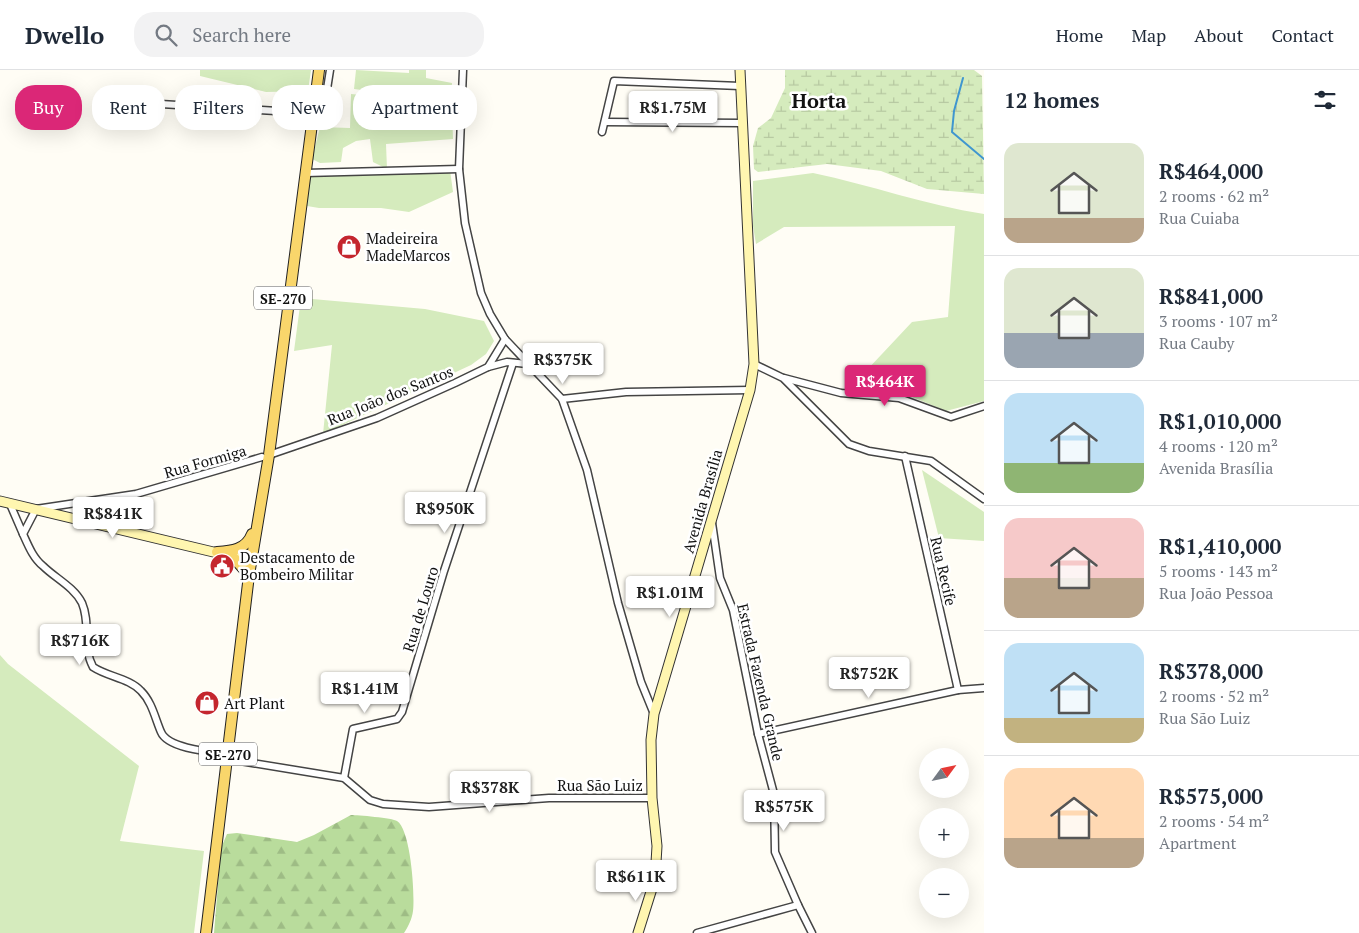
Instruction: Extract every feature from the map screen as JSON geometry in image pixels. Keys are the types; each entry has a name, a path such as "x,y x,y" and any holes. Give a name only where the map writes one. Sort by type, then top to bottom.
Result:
{"main road":[{"name":"SE-270","path":"313,85 315,70"},
{"name":"SE-270","path":"317,85 319,70"},
{"name":"Avenida Brasília","path":"640,931 655,880 657,846 652,798 651,740 654,714 750,390 754,364 740,70"},
{"name":"SE-270","path":"253,550 252,534 266,456 308,130"},
{"name":"SE-270","path":"206,933 249,575 311,130"},
{"path":"0,501 251,561"},
{"path":"217,552 238,549 246,544 252,534"},
{"path":"232,556 249,575"}],"street":[{"path":"328,85 330,70"},
{"path":"462,70 459,169 466,223 481,293 490,314 505,339 562,399 584,461 618,603 639,674 654,714"},
{"path":"602,132 614,81 740,86"},
{"path":"165,104 272,110"},
{"path":"605,122 742,123"},
{"path":"305,173 459,169"},
{"path":"488,367 505,339"},
{"name":"Rua João dos Santos","path":"266,456 377,418 488,367 513,363 527,364"},
{"name":"Rua de Louro","path":"344,778 352,731 356,727 397,719 402,712 444,571 513,363"},
{"path":"754,364 783,378 841,393 899,398 951,417 984,406"},
{"path":"783,378 849,444 869,451 932,461 984,499"},
{"path":"562,399 626,392 750,390"},
{"name":"Rua Formiga","path":"36,509 90,499 129,495 266,456"},
{"name":"Rua Recife","path":"905,456 958,690"},
{"path":"10,504 23,534 41,565 80,599 85,614 87,646 93,667 141,690 153,708 162,734 167,740 228,757 344,778"},
{"path":"23,534 36,509"},
{"name":"Estrada Fazenda Grande","path":"711,520 720,574 733,610 758,734 774,794 775,852 798,906 812,933"},
{"path":"758,734 958,690 984,688"},
{"name":"Rua São Luiz","path":"344,778 370,800 383,804 429,807 549,798 652,798"},
{"path":"697,933 798,906"}],"green space":[{"path":"200,70 311,70 309,85 272,85 272,92 262,91 262,85 237,85 200,76"},
{"path":"356,70 409,73 409,70 426,70 426,78 452,83 452,85 354,85"},
{"path":"785,70 974,70 982,76 984,194 927,189 881,171 827,164 758,172 754,169 753,146 758,128 771,118 785,88"},
{"path":"351,94 353,94 353,130 453,130 453,139 386,144 387,169 373,162 370,139 356,141 343,148 341,162 320,163 312,159 319,130 343,130 343,128 350,128"},
{"path":"450,170 453,192 409,212 381,208 319,208 307,206 310,176"},
{"path":"813,173 984,214 984,401 946,411 905,394 852,392 851,387 912,322 948,317 955,226 784,227 756,244 753,226 753,181"},
{"path":"301,298 425,309 484,321 494,341 486,354 471,365 323,434 332,345 294,351"},
{"path":"922,470 984,512 984,541 939,538"},
{"path":"0,655 8,664 139,766 120,841 204,851 194,933 0,933"},
{"path":"351,815 394,820 402,827 409,849 413,891 412,914 410,923 404,933 214,933 221,848 227,834 237,833 297,842"}],"waterway":[{"path":"963,78 954,111 952,132 984,159"}],"place":[{"name":"Madeireira MadeMarcos","path":"349,247"},
{"name":"Destacamento de Bombeiro Militar","path":"222,566"},
{"name":"Art Plant","path":"207,703"}],"district":[{"name":"Horta","path":"819,100"}]}
